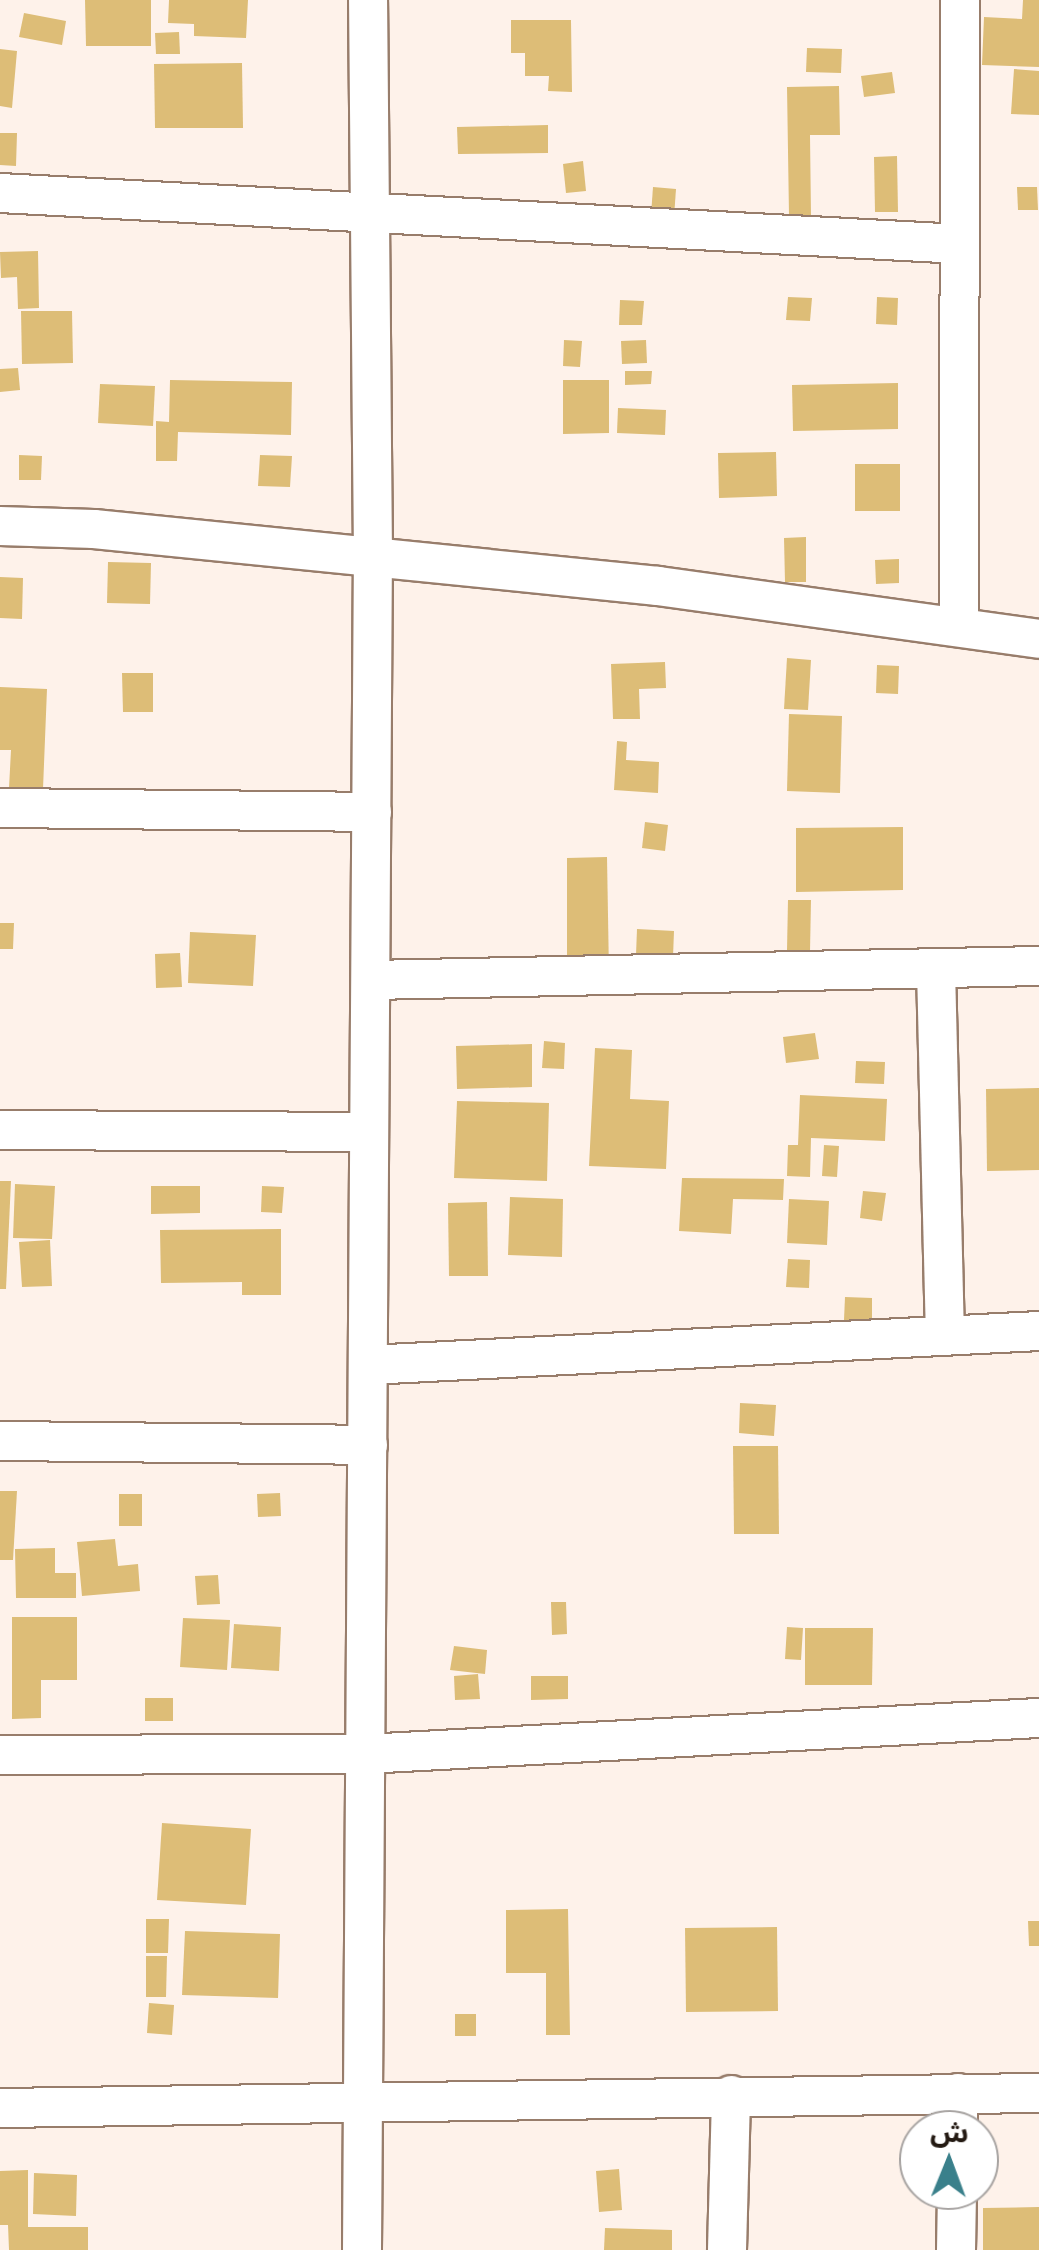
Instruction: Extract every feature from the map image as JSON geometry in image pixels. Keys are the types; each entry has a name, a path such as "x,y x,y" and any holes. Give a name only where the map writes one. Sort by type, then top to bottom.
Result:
{"street":[{"path":"362,2250 373,557 373,214 368,0"},
{"path":"960,0 960,627"},
{"path":"0,193 960,244"},
{"path":"0,526 94,529 761,597 1039,639"},
{"path":"0,808 372,812"},
{"path":"371,980 1039,966"},
{"path":"936,969 945,1335"},
{"path":"0,1130 369,1132"},
{"path":"368,1365 1039,1330"},
{"path":"0,1442 368,1445"},
{"path":"0,1754 365,1754 1039,1718"},
{"path":"967,2110 1039,2093"},
{"path":"727,2250 731,2095"},
{"path":"0,2108 731,2095 931,2110"},
{"path":"956,2250 957,2210"}],"building":[{"path":"85,0 151,0 151,46 86,46"},
{"path":"169,0 248,0 246,38 194,36 194,24 168,23"},
{"path":"1023,0 1039,0 1039,67 982,65 984,17 1022,19"},
{"path":"24,13 66,21 62,45 19,37"},
{"path":"511,20 571,20 572,92 548,91 549,76 525,76 525,53 511,53"},
{"path":"179,32 180,54 156,54 155,33"},
{"path":"807,48 842,49 841,73 806,72"},
{"path":"0,49 17,51 12,108 0,106"},
{"path":"242,63 243,128 155,128 154,64"},
{"path":"1014,69 1039,71 1039,115 1011,114"},
{"path":"892,72 895,93 864,97 861,76"},
{"path":"839,86 840,135 810,135 811,216 789,216 787,87"},
{"path":"548,125 548,153 458,154 457,127"},
{"path":"0,133 17,133 16,166 0,165"},
{"path":"897,156 898,212 875,212 874,157"},
{"path":"583,161 586,191 566,193 563,164"},
{"path":"653,187 676,189 674,217 651,215"},
{"path":"1017,187 1037,187 1038,210 1018,210"},
{"path":"38,251 39,308 18,309 17,277 1,278 0,252"},
{"path":"788,297 812,298 810,321 786,320"},
{"path":"877,297 898,298 897,325 876,324"},
{"path":"620,300 644,301 642,325 619,325"},
{"path":"21,311 72,311 73,363 22,364"},
{"path":"564,340 582,341 580,367 563,366"},
{"path":"646,340 647,363 622,364 621,341"},
{"path":"18,368 20,390 0,392 0,369"},
{"path":"625,371 652,371 651,384 625,385"},
{"path":"170,380 292,382 291,435 178,432 177,461 156,461 156,421 169,422"},
{"path":"563,380 609,380 609,433 563,434"},
{"path":"898,383 898,429 793,431 792,385"},
{"path":"100,384 155,386 153,426 98,423"},
{"path":"618,408 666,410 665,435 617,433"},
{"path":"776,452 777,496 719,498 718,453"},
{"path":"19,455 42,456 41,480 19,480"},
{"path":"260,455 292,456 290,487 258,486"},
{"path":"855,464 900,464 900,511 855,511"},
{"path":"806,537 806,582 785,582 784,538"},
{"path":"899,559 899,583 876,584 875,560"},
{"path":"108,562 151,563 150,604 107,603"},
{"path":"0,577 23,578 22,619 0,618"},
{"path":"787,658 811,660 808,710 784,709"},
{"path":"665,662 666,688 639,689 640,719 613,719 611,664"},
{"path":"877,665 899,666 898,694 876,693"},
{"path":"122,673 153,673 153,712 123,712"},
{"path":"0,687 47,689 43,789 9,788 11,750 0,750"},
{"path":"789,714 842,716 840,793 787,791"},
{"path":"617,741 627,742 626,760 659,762 658,793 614,790"},
{"path":"645,822 668,825 665,851 642,848"},
{"path":"903,827 903,890 796,892 796,828"},
{"path":"607,857 609,974 567,974 567,858"},
{"path":"788,900 811,900 810,951 787,950"},
{"path":"0,923 14,923 13,949 0,949"},
{"path":"637,929 674,931 673,957 636,955"},
{"path":"190,932 256,935 253,986 188,983"},
{"path":"180,953 182,987 156,988 155,954"},
{"path":"815,1033 819,1059 786,1063 783,1037"},
{"path":"544,1041 565,1043 564,1069 542,1068"},
{"path":"532,1044 532,1087 457,1089 456,1046"},
{"path":"595,1048 632,1050 630,1099 669,1101 666,1169 589,1166"},
{"path":"856,1061 885,1062 884,1084 855,1083"},
{"path":"1039,1088 1039,1170 987,1171 986,1089"},
{"path":"800,1095 887,1099 885,1141 811,1138 810,1177 787,1176 788,1145 798,1145"},
{"path":"457,1101 549,1103 547,1181 454,1178"},
{"path":"824,1145 839,1146 837,1177 822,1176"},
{"path":"682,1178 784,1179 783,1200 733,1199 731,1234 679,1231"},
{"path":"0,1181 11,1181 6,1289 0,1289"},
{"path":"15,1184 55,1186 52,1239 13,1238"},
{"path":"151,1186 200,1186 200,1213 151,1214"},
{"path":"262,1186 284,1187 282,1213 261,1212"},
{"path":"863,1191 886,1193 882,1221 860,1218"},
{"path":"510,1197 563,1199 562,1257 508,1255"},
{"path":"789,1199 829,1201 827,1245 787,1243"},
{"path":"487,1202 488,1276 449,1276 448,1203"},
{"path":"281,1229 281,1295 242,1295 242,1282 161,1283 160,1230"},
{"path":"50,1240 52,1286 22,1287 19,1242"},
{"path":"788,1259 810,1260 809,1288 786,1287"},
{"path":"845,1297 872,1298 872,1321 844,1320"},
{"path":"740,1403 776,1405 774,1436 739,1433"},
{"path":"733,1446 778,1446 779,1534 734,1534"},
{"path":"0,1491 17,1491 13,1560 0,1560"},
{"path":"280,1493 281,1516 258,1517 257,1494"},
{"path":"119,1494 142,1494 142,1526 119,1526"},
{"path":"115,1539 118,1566 138,1564 140,1591 82,1596 77,1542"},
{"path":"55,1548 55,1573 76,1573 76,1598 16,1598 15,1549"},
{"path":"218,1575 220,1604 197,1605 195,1576"},
{"path":"551,1602 566,1602 567,1634 552,1635"},
{"path":"12,1617 77,1617 77,1680 41,1680 41,1718 12,1719"},
{"path":"183,1618 230,1620 227,1670 180,1667"},
{"path":"234,1624 281,1627 279,1671 231,1668"},
{"path":"787,1627 803,1628 801,1660 785,1659"},
{"path":"805,1628 873,1628 872,1685 805,1685"},
{"path":"454,1646 487,1650 485,1674 450,1670"},
{"path":"478,1674 480,1699 455,1700 454,1676"},
{"path":"531,1676 568,1676 568,1699 531,1700"},
{"path":"145,1698 173,1698 173,1721 145,1721"},
{"path":"162,1823 251,1829 246,1905 157,1900"},
{"path":"568,1909 570,2035 546,2035 546,1973 506,1973 506,1910"},
{"path":"146,1919 169,1919 168,1953 146,1953"},
{"path":"1028,1921 1039,1921 1039,1946 1029,1946"},
{"path":"777,1927 778,2011 686,2012 685,1928"},
{"path":"185,1931 280,1934 278,1998 182,1995"},
{"path":"146,1956 167,1956 166,1997 146,1997"},
{"path":"149,2003 174,2005 172,2035 147,2033"},
{"path":"455,2014 476,2014 476,2036 455,2036"},
{"path":"619,2169 622,2210 599,2212 596,2171"},
{"path":"28,2170 28,2227 88,2227 88,2250 9,2250 8,2225 0,2225 0,2171"},
{"path":"34,2173 77,2175 76,2216 33,2214"},
{"path":"1039,2207 1039,2250 983,2250 983,2210"},
{"path":"605,2228 672,2230 672,2250 604,2250"}]}
